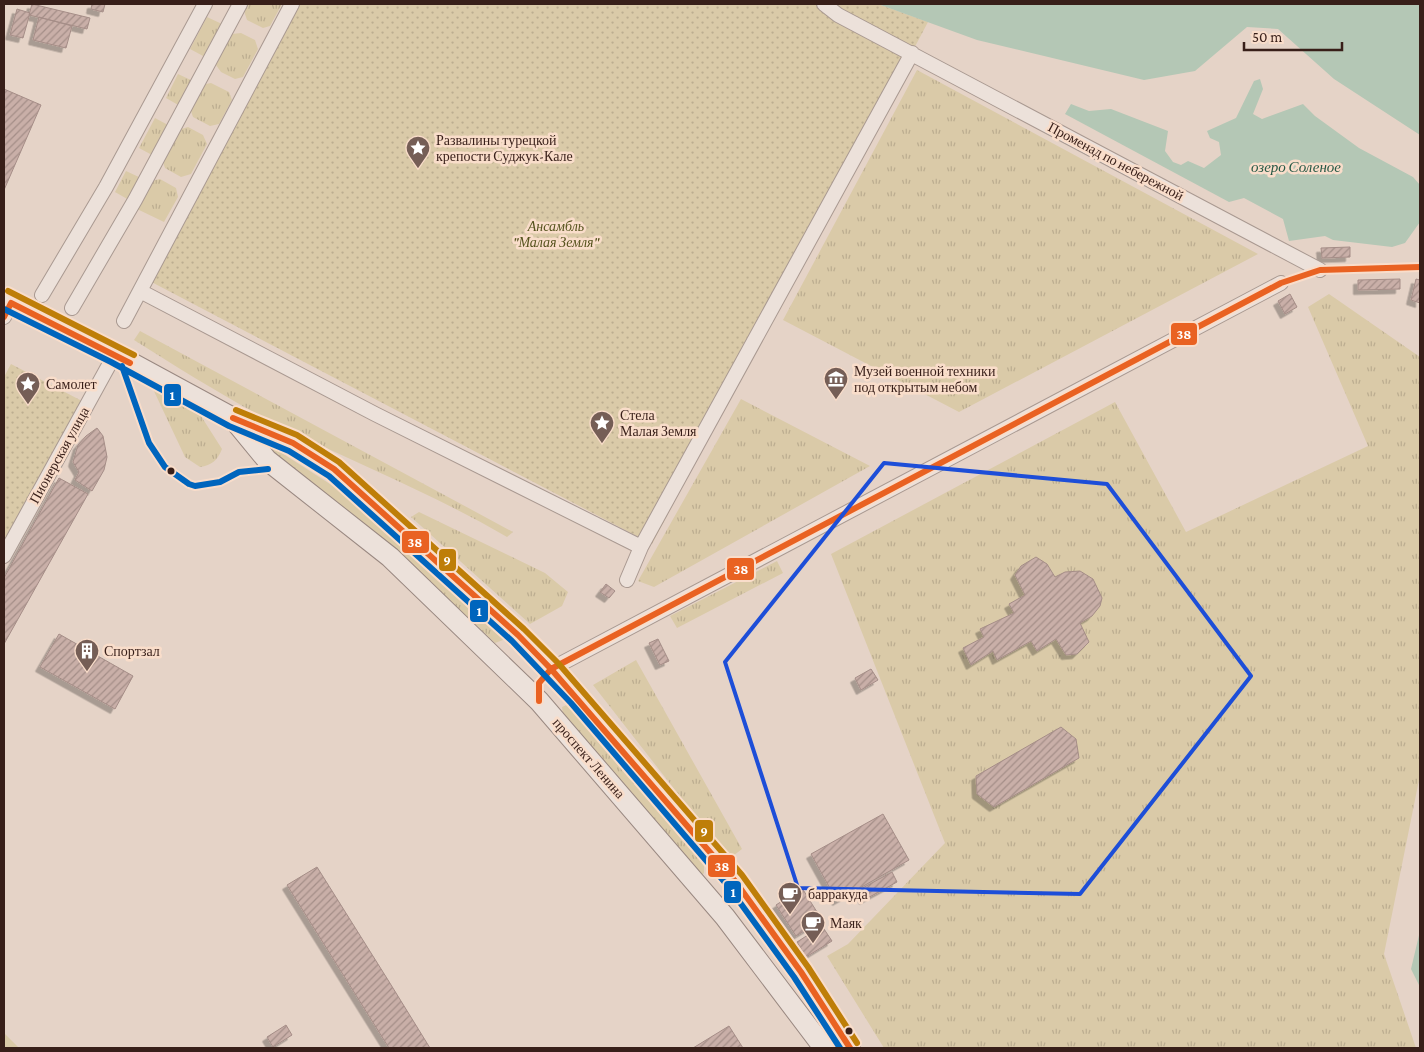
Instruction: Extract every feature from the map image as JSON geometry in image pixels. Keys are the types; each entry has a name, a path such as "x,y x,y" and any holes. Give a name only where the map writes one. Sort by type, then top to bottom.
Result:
{"street":[{"path":"42,295 106,187 205,4"},
{"path":"72,308 135,200 240,4"},
{"path":"124,321 292,4"},
{"name":"Променад по небережной","path":"824,4 838,15 1320,270"},
{"path":"627,580 641,547 912,53"},
{"path":"510,672 531,674 551,669 1281,283"},
{"path":"140,291 375,414 641,547"},
{"name":"проспект Ленина","path":"6,306 114,354 233,418 293,443 334,470 518,635 577,697 735,881 802,972 850,1048"},
{"name":"Пионерская улица","path":"4,556 114,354"},
{"name":"проспект Ленина","path":"233,418 267,460 390,557 539,701 725,917 824,1048"},
{"path":"493,657 511,652 516,644 518,635"},
{"path":"539,701 539,683 551,669"},
{"path":"555,719 561,703 577,697"}],"highlighted area":[{"path":"884,463 1107,484 1251,676 1080,894 798,888 725,662"}],"green space":[{"path":"248,4 282,4 270,26 263,28 247,20 244,11"},
{"name":"Ансамбль \"Малая Земля\"","path":"287,4 878,4 928,22 652,544 140,276"},
{"path":"207,17 222,24 205,57 190,49"},
{"path":"241,33 255,40 258,49 243,77 235,79 221,72 216,65 232,34"},
{"path":"917,70 1258,254 959,412 783,320"},
{"path":"178,74 193,81 180,106 166,98"},
{"path":"211,83 229,92 232,100 219,124 210,126 193,117 190,108 201,85"},
{"path":"155,118 168,125 152,155 139,148"},
{"path":"188,127 203,135 207,144 191,174 181,177 165,168 162,159 178,130"},
{"path":"126,171 141,178 129,200 115,192"},
{"path":"160,179 176,188 178,197 164,222 137,209 151,181"},
{"path":"1329,294 1420,357 1420,775 1384,954 1416,1048 884,1048 827,956 848,944 945,843 831,554 1115,402 1186,532 1368,446 1308,307"},
{"path":"140,331 513,532 507,537 454,508 269,420 210,387 134,340"},
{"path":"11,364 82,401 4,541 4,377"},
{"path":"153,389 201,416 222,449 214,462 200,467 185,457"},
{"path":"741,399 870,466 654,587 638,581"},
{"path":"271,446 361,504 507,632 503,640 495,643 384,544 266,452"},
{"path":"419,512 545,573 568,592 562,606 530,624 411,517"},
{"path":"777,561 783,573 677,628 670,616"},
{"path":"636,660 742,849 729,859 593,685"},
{"path":"573,702 630,769 704,866 704,873 698,879 563,715 562,707"},
{"path":"4,1033 19,1048 4,1048"}],"water":[{"path":"878,4 1420,4 1420,135 1334,79 1278,29 1247,27 1195,71 1144,80 977,40"},
{"name":"озеро Соленое","path":"1260,79 1263,89 1253,114 1262,119 1303,104 1315,116 1359,148 1413,177 1420,185 1420,222 1405,243 1392,247 1333,240 1325,236 1289,241 1283,219 1244,198 1229,202 1065,114 1071,104 1089,111 1111,109 1168,131 1165,151 1173,162 1181,165 1188,161 1204,168 1221,155 1219,142 1210,138 1207,131 1236,118 1254,81"},
{"path":"1420,931 1420,987 1411,969"}],"building":[{"path":"32,4 90,18 87,29 29,15"},
{"path":"92,4 105,4 103,12 91,9"},
{"path":"17,9 30,13 23,38 10,35"},
{"path":"39,17 72,26 66,48 33,40"},
{"path":"4,89 41,105 4,190"},
{"path":"1350,247 1350,257 1322,258 1321,248"},
{"path":"1400,279 1400,289 1358,290 1358,280"},
{"path":"1416,279 1420,280 1420,303 1411,300"},
{"path":"1290,294 1297,307 1285,314 1278,301"},
{"path":"97,428 103,436 107,457 104,470 92,491 75,480 79,472 73,462 78,445"},
{"path":"59,478 88,494 4,644 4,578"},
{"path":"1036,557 1047,564 1055,577 1065,572 1080,571 1093,579 1102,598 1100,606 1092,616 1080,623 1089,642 1077,654 1066,655 1056,639 1037,651 1031,641 997,660 993,651 971,665 963,648 984,637 980,629 1014,613 1009,604 1025,595 1015,575 1021,566"},
{"path":"606,584 615,591 609,598 600,592"},
{"name":"Спортзал","path":"59,634 133,676 115,709 40,667"},
{"path":"658,639 669,661 660,665 649,643"},
{"path":"871,669 878,680 861,690 855,678"},
{"path":"1061,727 1076,739 1079,758 994,807 977,794 976,776"},
{"path":"883,814 909,860 837,901 811,854"},
{"path":"317,867 430,1048 389,1048 287,885"},
{"path":"892,872 897,882 864,900 859,890"},
{"path":"802,888 822,920 796,936 776,905"},
{"path":"822,926 832,941 806,957 797,942"},
{"path":"286,1025 292,1035 273,1047 267,1037"},
{"path":"729,1026 743,1048 693,1048"}],"transit line":[{"name":"38","path":"539,701 539,683 551,669 1281,283 1320,270 1420,267"},
{"name":"9","path":"8,291 134,355"},
{"name":"38","path":"4,317 11,303 130,363"},
{"name":"1","path":"4,309 111,362 229,426 289,451 329,476 512,641 571,703 728,886 794,977 840,1048"},
{"name":"1","path":"122,366 149,443 165,467 189,484 195,486 220,482 239,472 268,469"},
{"name":"9","path":"236,410 297,435 339,462 524,629 558,663 742,875 808,967 857,1043"},
{"name":"38","path":"233,418 293,443 334,469 518,635 551,669 735,881 801,972 850,1048"}],"place":[{"name":"Развалины турецкой крепости Суджук-Кале","path":"418,169"},
{"name":"Музей военной техники под открытым небом","path":"836,400"},
{"name":"Самолет","path":"28,405"},
{"name":"Стела Малая Земля","path":"602,444"},
{"name":"Спортзал","path":"87,672"},
{"name":"барракуда","path":"790,915"},
{"name":"Маяк","path":"813,944"}]}
